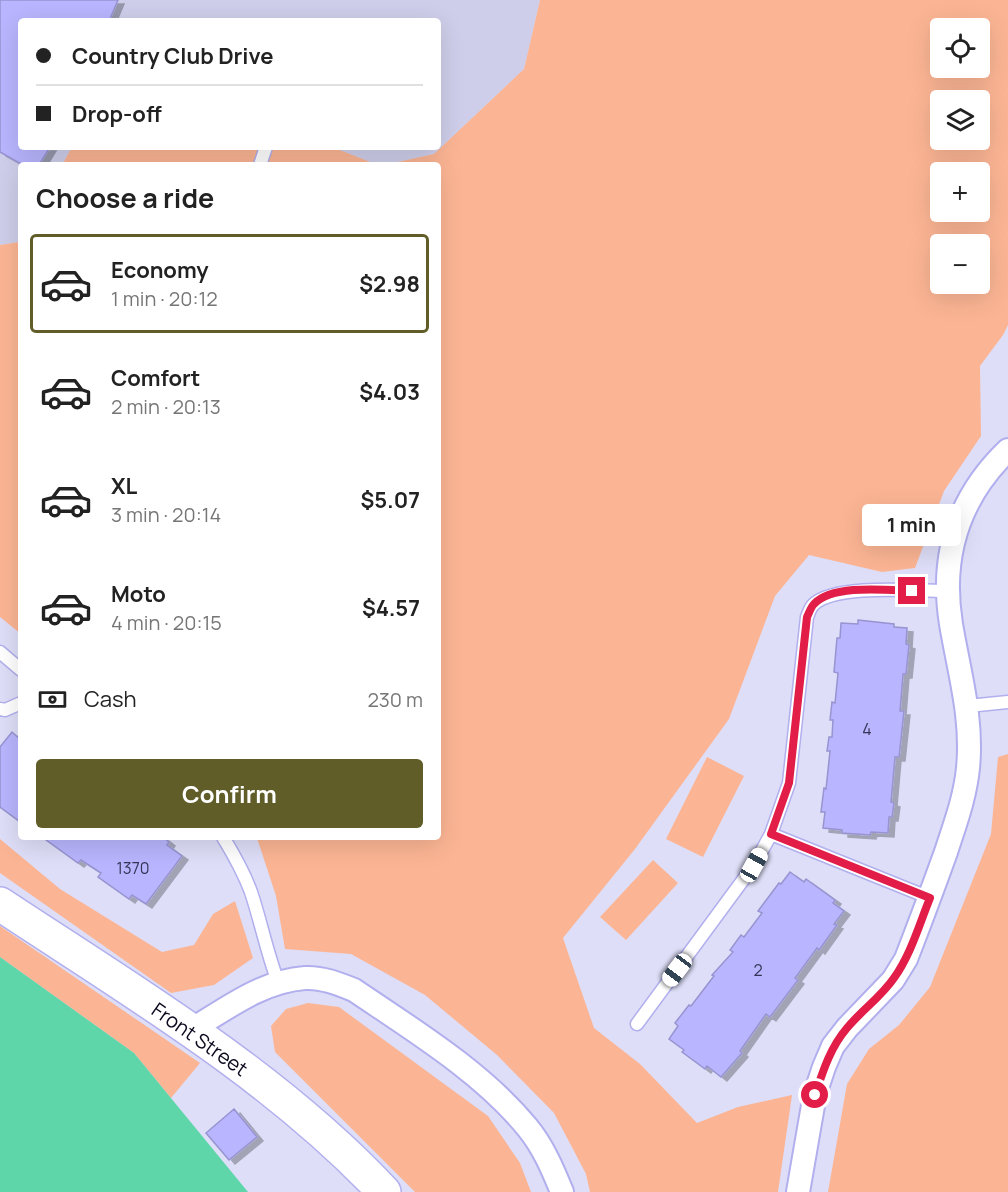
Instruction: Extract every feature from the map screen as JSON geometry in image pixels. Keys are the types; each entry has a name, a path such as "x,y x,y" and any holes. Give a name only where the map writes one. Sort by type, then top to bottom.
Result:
{"main road":[{"name":"Front Street","path":"0,904 191,1030 271,1089 347,1154 384,1192"}],"street":[{"path":"798,1192 815,1095 824,1067 833,1046 881,993 906,959 963,802 968,766 968,706 951,624 948,591 951,550 957,526 968,502 982,479 1008,450"},
{"path":"191,1030 247,996 278,982 306,978 331,981 354,990 479,1078 529,1128 555,1174 562,1192"}],"lane":[{"path":"637,1024 748,873 771,834 789,783 807,617 813,605 823,598 842,592 948,591"},
{"path":"0,652 18,667"},
{"path":"968,706 1008,702"},
{"path":"0,709 5,710 18,704"},
{"path":"771,834 930,898"},
{"path":"225,840 237,860 250,891 267,954 278,982"}],"shaded area":[{"path":"0,0 540,0 524,69 441,147 441,18 18,18 18,150 70,150 64,162 18,162 18,242 0,245"},
{"path":"540,0 1008,0 1008,325 980,366 981,436 944,491 915,568 882,572 809,555 775,596 729,719 635,849 563,938 594,1028 640,1064 697,1123 738,1107 792,1095 778,1192 590,1192 586,1174 554,1113 497,1055 425,995 351,954 285,949 276,896 257,840 441,840 441,162 398,162 434,154 441,150 441,147 524,69"},
{"path":"70,150 340,150 370,162 64,162"},
{"path":"340,150 438,150 434,154 398,162 370,162"},
{"path":"18,242 18,632 0,617 0,245"},
{"path":"1008,754 1008,1192 828,1192 847,1084 869,1049 899,1025 930,987 991,834 998,757"},
{"path":"707,757 744,776 703,857 666,839"},
{"path":"0,839 60,889 162,952 194,945 213,914 235,901 253,958 214,985 171,993 0,873"},
{"path":"653,860 678,883 626,940 600,917"},
{"path":"0,926 200,1063 171,1098 134,1053 0,957"},
{"path":"0,957 134,1053 248,1192 0,1192"},
{"path":"308,1003 339,1007 488,1116 520,1163 531,1192 415,1192 275,1052 271,1026 286,1009"}],"building":[{"path":"0,0 118,0 110,18 18,18 18,150 48,150 41,162 18,162 0,152"},
{"path":"858,620 894,624 894,627 907,628 906,644 909,645 906,674 903,674 900,711 904,711 899,757 895,757 892,817 889,817 888,833 871,832 870,835 842,833 842,830 823,828 825,812 821,812 824,788 826,789 830,751 827,751 829,737 832,737 833,720 830,720 832,702 835,703 838,673 834,672 837,638 840,638 841,623 858,624"},
{"path":"12,732 18,737 18,820 0,807 0,747"},
{"path":"46,840 167,840 169,842 167,845 182,856 146,904 132,895 129,899 98,877 101,873 81,860 78,863"},
{"path":"790,872 804,882 806,879 835,900 833,903 844,911 819,950 817,948 795,978 798,980 770,1017 766,1014 740,1051 742,1053 721,1077 707,1066 705,1069 669,1039 678,1026 675,1023 733,952 730,950 741,935 744,937 762,913 758,911"},
{"path":"234,1109 257,1137 229,1160 206,1133"}],"route":[{"path":"815,1095 833,1046 893,980 906,959 930,898 771,834 789,783 807,617 813,605 823,598 842,592 912,591"}]}
